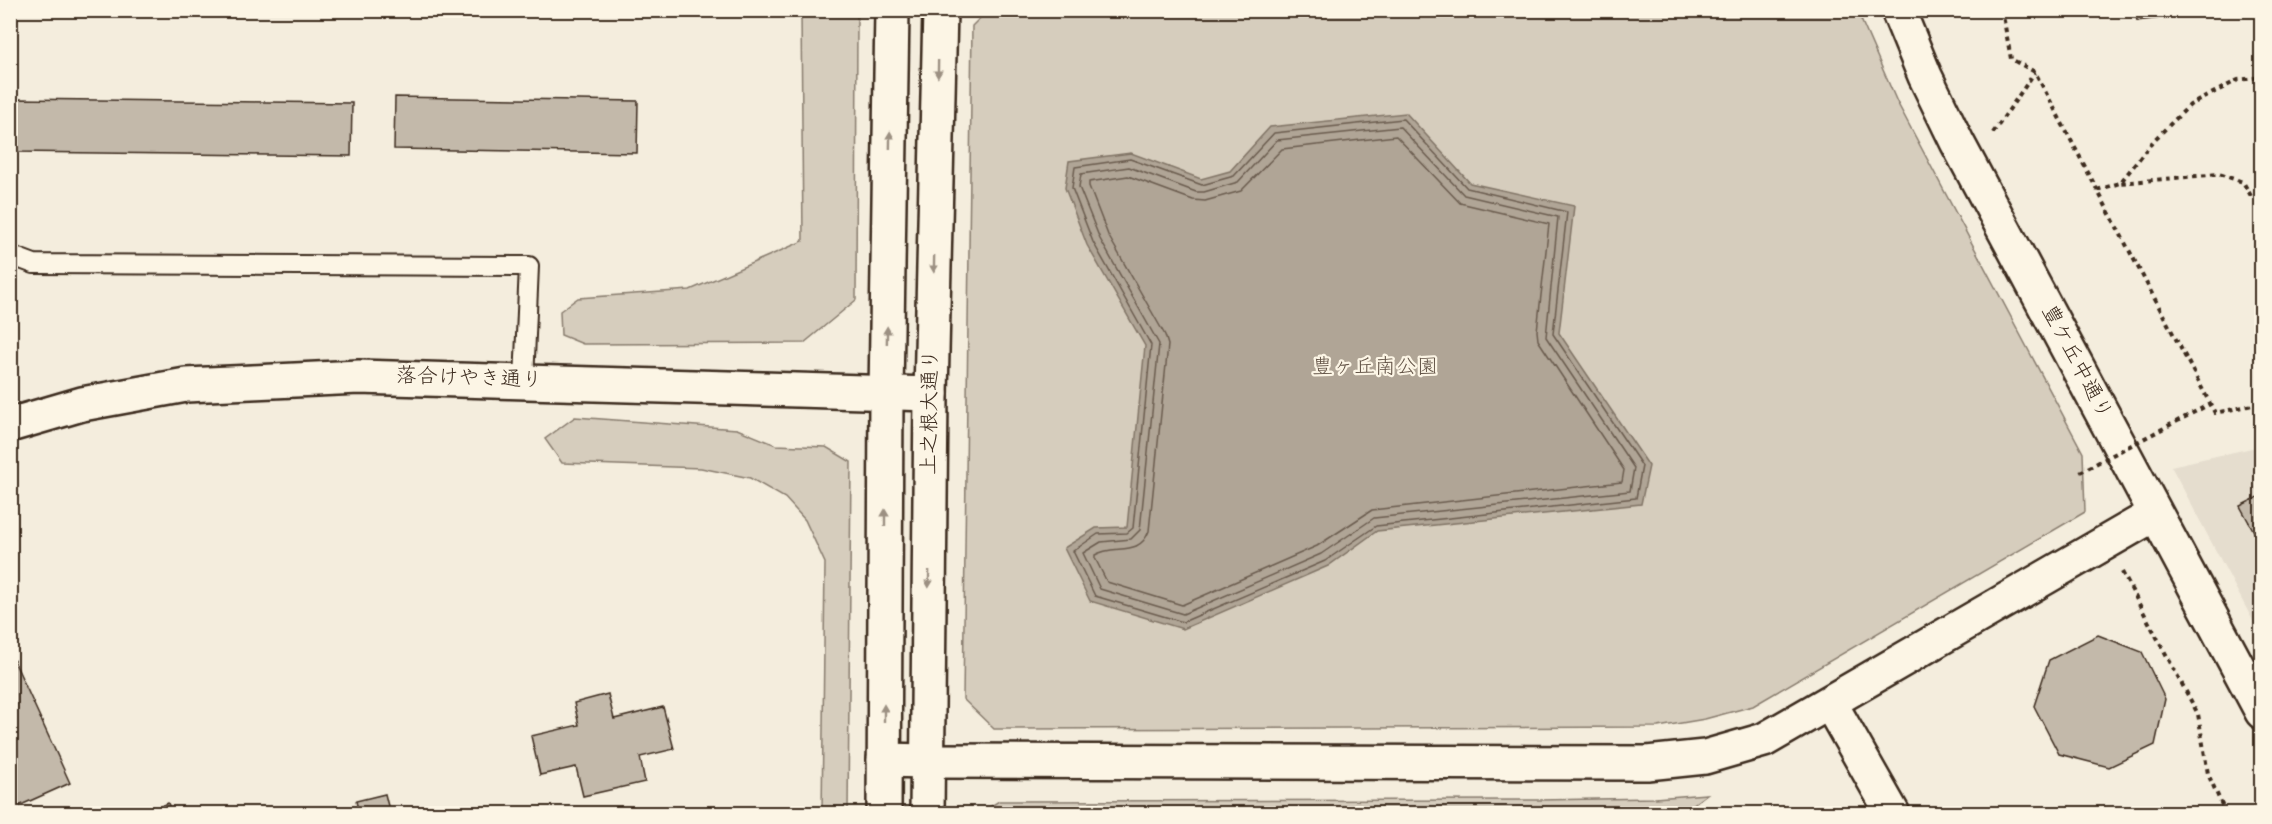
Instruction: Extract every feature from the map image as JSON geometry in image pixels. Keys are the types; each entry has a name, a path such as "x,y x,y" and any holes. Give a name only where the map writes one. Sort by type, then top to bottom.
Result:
{"street":[{"path":"884,813 886,394 892,10"},
{"name":"上之根大通り","path":"927,813 939,10"},
{"name":"豊ケ丘中通り","path":"1898,10 1921,68 1957,142 2262,712"},
{"name":"落合けやき通り","path":"10,425 82,404 186,385 359,376 932,394"},
{"path":"884,760 1647,763 1705,757 1764,740 2155,514"},
{"path":"1830,703 1893,813"}],"lane":[{"path":"10,255 34,264 529,266 524,381"}],"path":[{"path":"2002,10 2012,59 2035,72 2215,413 2262,403"},
{"path":"1987,141 2035,72"},
{"path":"2120,183 2155,139 2190,105 2238,80 2262,77"},
{"path":"2097,190 2120,183 2219,174 2244,182 2251,196"},
{"path":"2080,472 2210,404"},
{"path":"2119,566 2198,714 2208,774 2226,813"}],"shaded area":[{"path":"2261,446 2261,636 2171,466"}],"green space":[{"path":"801,11 857,11 856,300 804,343 583,344 561,335 560,311 578,298 690,290 803,241"},
{"name":"豊ヶ丘南公園","path":"987,11 1853,11 1859,15 1897,102 2083,453 2085,512 1753,706 1705,719 1658,727 994,729 963,699 972,26"},
{"path":"575,417 737,429 776,445 826,447 851,462 848,813 822,813 825,563 805,520 785,498 750,478 701,468 562,463 545,439"},
{"path":"1707,794 1680,814 980,813 999,801 1539,800 1655,798"}],"water":[{"path":"1406,113 1470,183 1574,206 1559,333 1649,466 1641,504 1377,531 1328,566 1183,629 1090,601 1064,548 1096,528 1127,527 1145,346 1087,245 1065,188 1069,161 1131,153 1201,179 1230,171 1270,127"}],"building":[{"path":"2135,10 2177,10 2178,16 2137,21"},
{"path":"395,97 638,101 637,153 394,149"},
{"path":"16,99 352,103 351,156 16,152"},
{"path":"2262,495 2262,546 2240,506"},
{"path":"2098,635 2142,652 2165,699 2155,745 2109,767 2059,754 2034,706 2049,660"},
{"path":"10,652 70,783 12,809 10,806"},
{"path":"608,694 614,719 663,707 674,749 640,757 645,782 583,796 576,767 540,775 531,736 579,725 574,703"},
{"path":"385,794 390,814 359,814 356,801"},
{"path":"168,803 172,814 144,814"}]}
